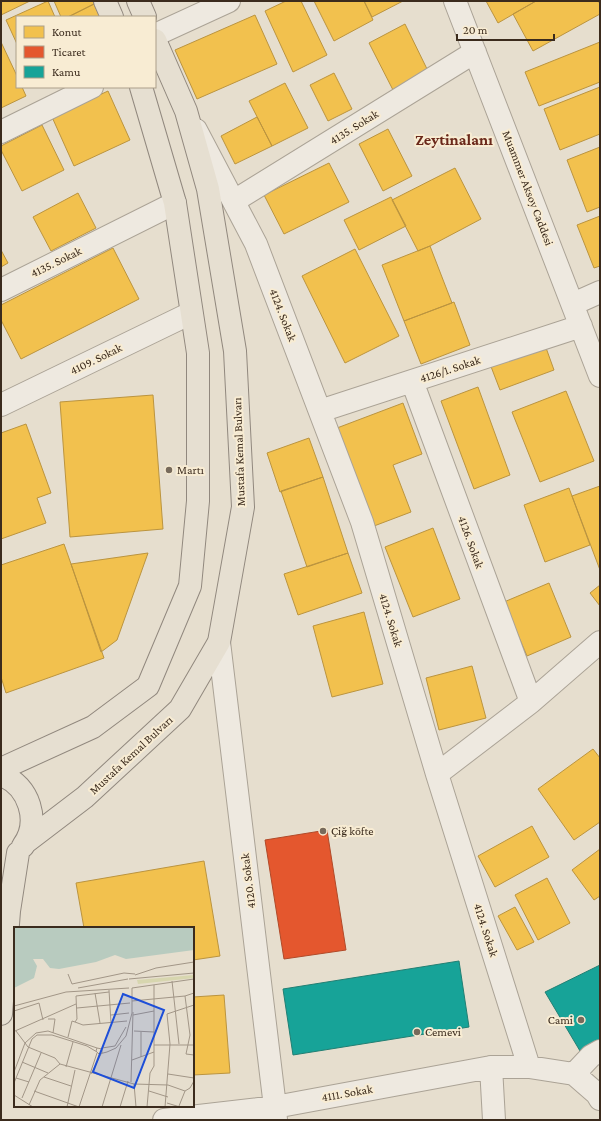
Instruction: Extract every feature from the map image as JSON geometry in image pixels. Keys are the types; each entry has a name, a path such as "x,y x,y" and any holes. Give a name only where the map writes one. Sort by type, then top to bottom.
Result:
{"main road":[{"path":"105,1 112,16"},
{"path":"138,1 145,16"},
{"name":"Mustafa Kemal Bulvarı","path":"15,853 85,797 180,709 219,642 243,507 235,351 208,189 186,111 156,42"},
{"path":"1,769 93,727 148,686 190,586 198,501 198,353 175,203 140,88"},
{"path":"1,775 8,777 20,787 28,799 32,813 31,828 15,853 1,1014"}],"street":[{"path":"156,35 229,1"},
{"name":"Muammer Aksoy Caddesi","path":"456,1 600,376"},
{"name":"4135. Sokak","path":"234,201 475,52"},
{"path":"1,132 90,88"},
{"name":"4124. Sokak","path":"186,111 256,244 362,522 437,774 529,1067"},
{"name":"4135. Sokak","path":"1,290 175,203"},
{"path":"572,304 600,292"},
{"name":"4109. Sokak","path":"1,405 191,313"},
{"name":"4126/1. Sokak","path":"320,411 581,326"},
{"name":"4126. Sokak","path":"412,381 531,702"},
{"name":"4120. Sokak","path":"219,642 275,1113"},
{"path":"437,774 531,702 600,642"},
{"path":"574,1074 591,1056 600,1051"},
{"path":"491,1067 494,1120"},
{"name":"4111. Sokak","path":"164,1120 275,1113 491,1067 529,1067"},
{"path":"529,1067 574,1074 597,1094 600,1099"}],"building: Konut":[{"path":"1,1 30,1 1,15"},
{"path":"48,1 55,16 16,16 16,42 6,20"},
{"path":"54,1 93,1 94,4 70,16 61,16"},
{"path":"286,1 301,1 327,55 293,72 265,11"},
{"path":"314,1 364,1 373,20 334,41"},
{"path":"364,1 403,1 372,17"},
{"path":"486,1 536,1 498,23"},
{"path":"536,1 598,1 600,4 600,14 533,51 513,14"},
{"path":"94,4 100,16 70,16"},
{"path":"255,15 277,64 197,99 175,50"},
{"path":"405,24 428,71 393,90 369,43"},
{"path":"1,42 16,74 16,88 22,88 26,96 1,108"},
{"path":"600,42 600,82 539,106 525,72"},
{"path":"334,73 352,109 328,121 310,85"},
{"path":"285,83 308,128 272,146 249,101"},
{"path":"600,87 600,134 560,150 544,109"},
{"path":"108,91 130,140 74,166 52,117"},
{"path":"257,117 272,146 235,164 221,136"},
{"path":"42,125 64,170 22,191 1,150 1,146"},
{"path":"388,129 412,176 383,191 359,144"},
{"path":"600,147 600,207 587,212 567,160"},
{"path":"329,163 349,202 284,234 264,195"},
{"path":"455,168 481,219 418,251 392,200"},
{"path":"78,193 96,228 51,251 33,217"},
{"path":"391,197 406,226 359,250 344,220"},
{"path":"600,216 600,266 594,268 577,225"},
{"path":"430,246 452,303 404,321 382,265"},
{"path":"113,248 139,299 21,359 1,320 1,305"},
{"path":"355,249 399,336 345,363 302,276"},
{"path":"1,250 8,263 1,267"},
{"path":"454,302 470,345 421,364 404,321"},
{"path":"545,345 554,370 500,390 490,364"},
{"path":"478,387 510,475 474,489 441,401"},
{"path":"566,391 594,461 540,482 512,412"},
{"path":"153,395 163,529 70,537 60,402"},
{"path":"403,403 422,454 393,465 411,512 374,526 337,428"},
{"path":"26,424 51,493 37,498 46,523 1,539 1,433"},
{"path":"309,438 323,477 280,492 267,453"},
{"path":"323,477 348,553 307,567 281,491"},
{"path":"600,486 600,570 572,496"},
{"path":"569,488 590,545 545,562 524,505"},
{"path":"433,528 460,599 413,617 385,547"},
{"path":"64,544 104,658 6,693 1,677 1,565"},
{"path":"148,553 117,640 101,652 71,564"},
{"path":"348,553 362,593 298,615 284,574"},
{"path":"549,583 571,637 527,656 504,602"},
{"path":"600,585 600,606 590,593"},
{"path":"364,612 383,684 332,697 313,626"},
{"path":"472,666 486,718 439,730 426,678"},
{"path":"593,749 600,758 600,822 574,840 538,789"},
{"path":"532,826 549,857 495,887 478,856"},
{"path":"600,849 600,896 594,900 572,870"},
{"path":"204,861 220,956 194,960 194,927 84,927 76,883"},
{"path":"547,878 570,923 538,940 515,895"},
{"path":"515,907 534,942 517,950 498,916"},
{"path":"224,995 230,1073 194,1075 194,997"}],"building: Ticaret":[{"path":"327,830 346,950 284,959 265,840"}],"building: Kamu":[{"path":"459,961 469,1027 293,1055 283,989"},
{"name":"Cami","path":"600,965 600,1048 583,1056 545,992"}],"place":[{"name":"Martı","path":"169,470"},
{"name":"Çiğ köfte","path":"323,831"},
{"name":"Cami","path":"581,1020"},
{"name":"Cemevi","path":"417,1032"}],"district":[{"name":"Zeytinalanı","path":"454,139"}]}
